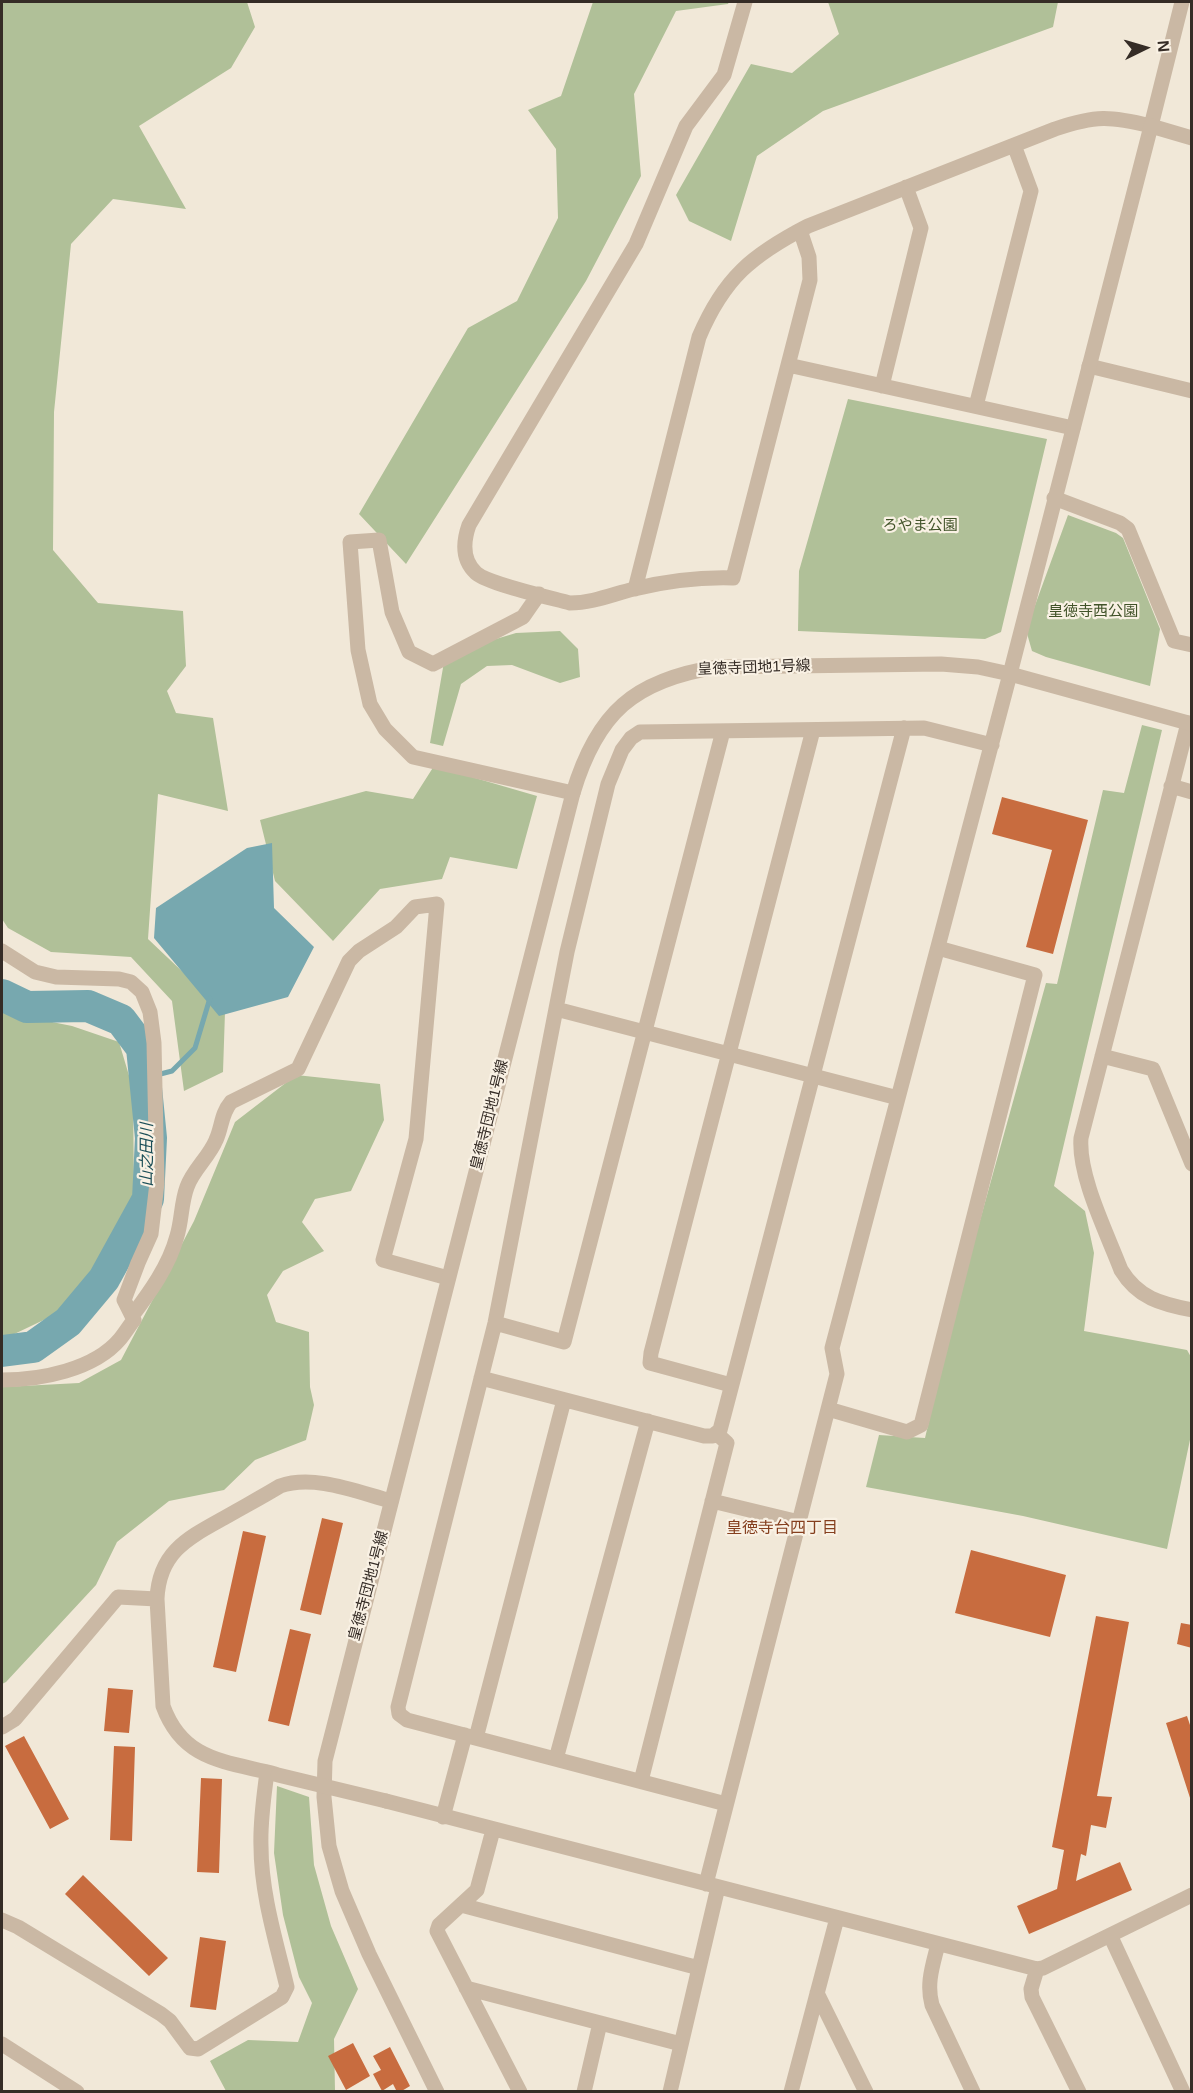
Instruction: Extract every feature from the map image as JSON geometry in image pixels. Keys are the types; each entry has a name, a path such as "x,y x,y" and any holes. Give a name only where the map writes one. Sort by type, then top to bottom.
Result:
{"street":[{"path":"745,2 724,75 686,126 636,244 469,525 464,549 476,573 489,580 570,603 583,603 635,589 703,578 733,578 810,280 809,257 800,230"},
{"path":"670,2091 699,1968 726,1804 837,1374 832,1348 992,746 1182,2"},
{"path":"635,589 699,337 709,315 736,276 755,257 800,230 1014,145 1064,126 1096,117 1116,117 1191,138"},
{"path":"976,406 1030,191 1014,145"},
{"path":"882,386 921,228 906,187"},
{"path":"788,365 1073,428"},
{"path":"1089,366 1191,391"},
{"path":"1054,498 1120,523 1128,529 1174,641 1191,645"},
{"path":"539,594 523,617 434,664 409,652 392,612 379,540 350,542 358,650 370,704 385,729 413,757 573,793"},
{"name":"皇徳寺団地1号線","path":"437,2091 369,1954 342,1891 329,1846 324,1797 325,1761 573,793 581,765 594,738 622,705 642,690 689,671 717,667 941,664 978,667 1190,723"},
{"path":"1190,723 1171,786 1081,1138 1080,1150 1089,1186 1121,1270 1128,1282 1150,1299 1191,1310"},
{"path":"481,1378 705,1436 713,1436 720,1430 904,728"},
{"path":"726,1804 407,1720 399,1714 398,1707 495,1323 567,952 608,784 622,750 631,738 640,732 924,728 992,746"},
{"path":"731,1385 650,1363 813,730"},
{"path":"495,1323 564,1342 723,731"},
{"path":"1171,786 1191,792"},
{"path":"132,1316 150,1292 165,1266 177,1236 183,1198 188,1184 216,1141 225,1110 231,1102 298,1070 350,961 359,951 396,927 415,907 437,904 416,1139 383,1260 448,1278"},
{"path":"828,1409 907,1432 921,1425 1035,975 938,948"},
{"path":"2,951 34,972 56,976 131,981 142,992 150,1012 154,1043 157,1183 151,1234 124,1300 134,1320 119,1341 95,1359 71,1370 2,1380"},
{"path":"556,1010 898,1098"},
{"path":"1102,1056 1153,1069 1186,1135 1191,1164"},
{"path":"443,1817 470,1737 564,1400"},
{"path":"556,1759 648,1421"},
{"path":"641,1781 727,1443 716,1433"},
{"path":"391,1501 305,1481 280,1486 186,1539 164,1566 158,1584 157,1599 163,1706 178,1735 191,1747 207,1756 1037,1969 1189,1902"},
{"path":"712,1501 799,1522"},
{"path":"2,1727 15,1719 118,1597 157,1599"},
{"path":"2,1920 161,2013 170,2021 190,2048 198,2049 282,1997 286,1987 262,1865 261,1825 272,1773"},
{"path":"493,1830 477,1890 439,1925 437,1931 520,2091"},
{"path":"461,1905 699,1968"},
{"path":"791,2091 837,1918"},
{"path":"1110,1935 1183,2091"},
{"path":"938,1944 928,1983 929,1994 932,2005 973,2091"},
{"path":"1037,1969 1031,1989 1032,1997 1079,2091"},
{"path":"466,1988 681,2044"},
{"path":"817,1993 866,2091"},
{"path":"584,2091 600,2023"},
{"path":"2,2044 76,2091"}],"green space":[{"path":"2,2 247,2 255,27 231,68 139,126 186,209 113,199 71,244 54,412 53,550 98,603 183,611 186,666 167,691 176,713 213,718 228,811 158,794 148,939 225,1012 223,1072 184,1091 172,1001 131,957 51,952 8,928 2,919"},
{"path":"593,2 729,2 728,4 676,11 634,94 641,176 586,281 406,564 359,514 468,328 517,301 558,218 556,149 528,110 561,96"},
{"path":"828,2 1058,2 1053,27 823,111 757,156 731,241 689,221 676,195 751,64 792,73 839,34"},
{"name":"ろやま公園","path":"848,399 1047,439 1001,632 985,639 798,631 799,571"},
{"name":"皇徳寺西公園","path":"1068,515 1116,533 1123,538 1160,629 1150,686 1032,651 1026,630"},
{"path":"560,631 578,649 580,677 560,683 512,665 487,666 461,684 443,746 430,743 444,662 476,645 516,633"},
{"path":"1142,725 1162,730 1054,1186 1085,1211 1094,1253 1084,1331 1187,1350 1191,1357 1191,1435 1167,1549 1023,1516 866,1487 879,1435 925,1438 957,1303 1046,983 1057,984 1103,790 1124,793"},
{"path":"434,766 537,796 517,869 450,857 442,879 380,889 333,941 275,881 260,820 366,791 413,799"},
{"path":"2,1012 72,1026 119,1042 133,1089 134,1199 94,1274 52,1316 6,1338 2,1337"},
{"path":"296,1075 380,1084 384,1120 351,1191 315,1199 302,1222 324,1251 283,1271 267,1295 276,1322 309,1332 310,1387 314,1405 306,1440 255,1460 224,1490 169,1501 117,1542 96,1585 2,1684 3,1387 79,1383 121,1360 194,1221 235,1122"},
{"path":"277,1786 309,1797 314,1865 331,1926 358,1989 334,2039 335,2091 226,2091 210,2061 248,2040 298,2042 312,2003 299,1977 283,1915 274,1853"}],"water":[{"path":"272,843 274,908 314,947 288,997 219,1016 154,938 156,908 247,848"}],"building":[{"path":"1002,797 1088,820 1053,954 1026,947 1052,850 992,834"},
{"path":"322,1518 343,1523 321,1615 300,1610"},
{"path":"243,1531 266,1536 236,1672 213,1667"},
{"path":"971,1550 1066,1575 1050,1637 955,1613"},
{"path":"1096,1616 1129,1622 1097,1796 1112,1797 1106,1828 1091,1825 1086,1856 1081,1854 1076,1881 1120,1862 1132,1890 1029,1934 1017,1906 1057,1889 1064,1850 1052,1847"},
{"path":"1181,1623 1192,1625 1192,1648 1177,1644"},
{"path":"290,1629 311,1634 289,1726 268,1721"},
{"path":"108,1688 133,1690 129,1733 104,1731"},
{"path":"1187,1716 1192,1731 1191,1801 1166,1723"},
{"path":"24,1736 69,1819 50,1829 5,1746"},
{"path":"114,1746 135,1747 132,1841 110,1840"},
{"path":"201,1778 222,1779 219,1873 197,1872"},
{"path":"83,1875 168,1958 149,1976 65,1894"},
{"path":"200,1937 226,1941 216,2010 190,2007"},
{"path":"353,2043 370,2076 346,2090 328,2056"},
{"path":"390,2047 410,2086 400,2092 397,2092 393,2084 382,2091 373,2074 381,2070 373,2056"}],"waterway":[{"name":"山之田川","path":"2,995 27,1007 88,1006 121,1020 142,1048 151,1138 148,1199 104,1279 68,1322 33,1347 2,1351"},
{"path":"145,1078 172,1071 195,1048 210,998"}],"district":[{"name":"皇徳寺台四丁目","path":"782,1529"}]}
